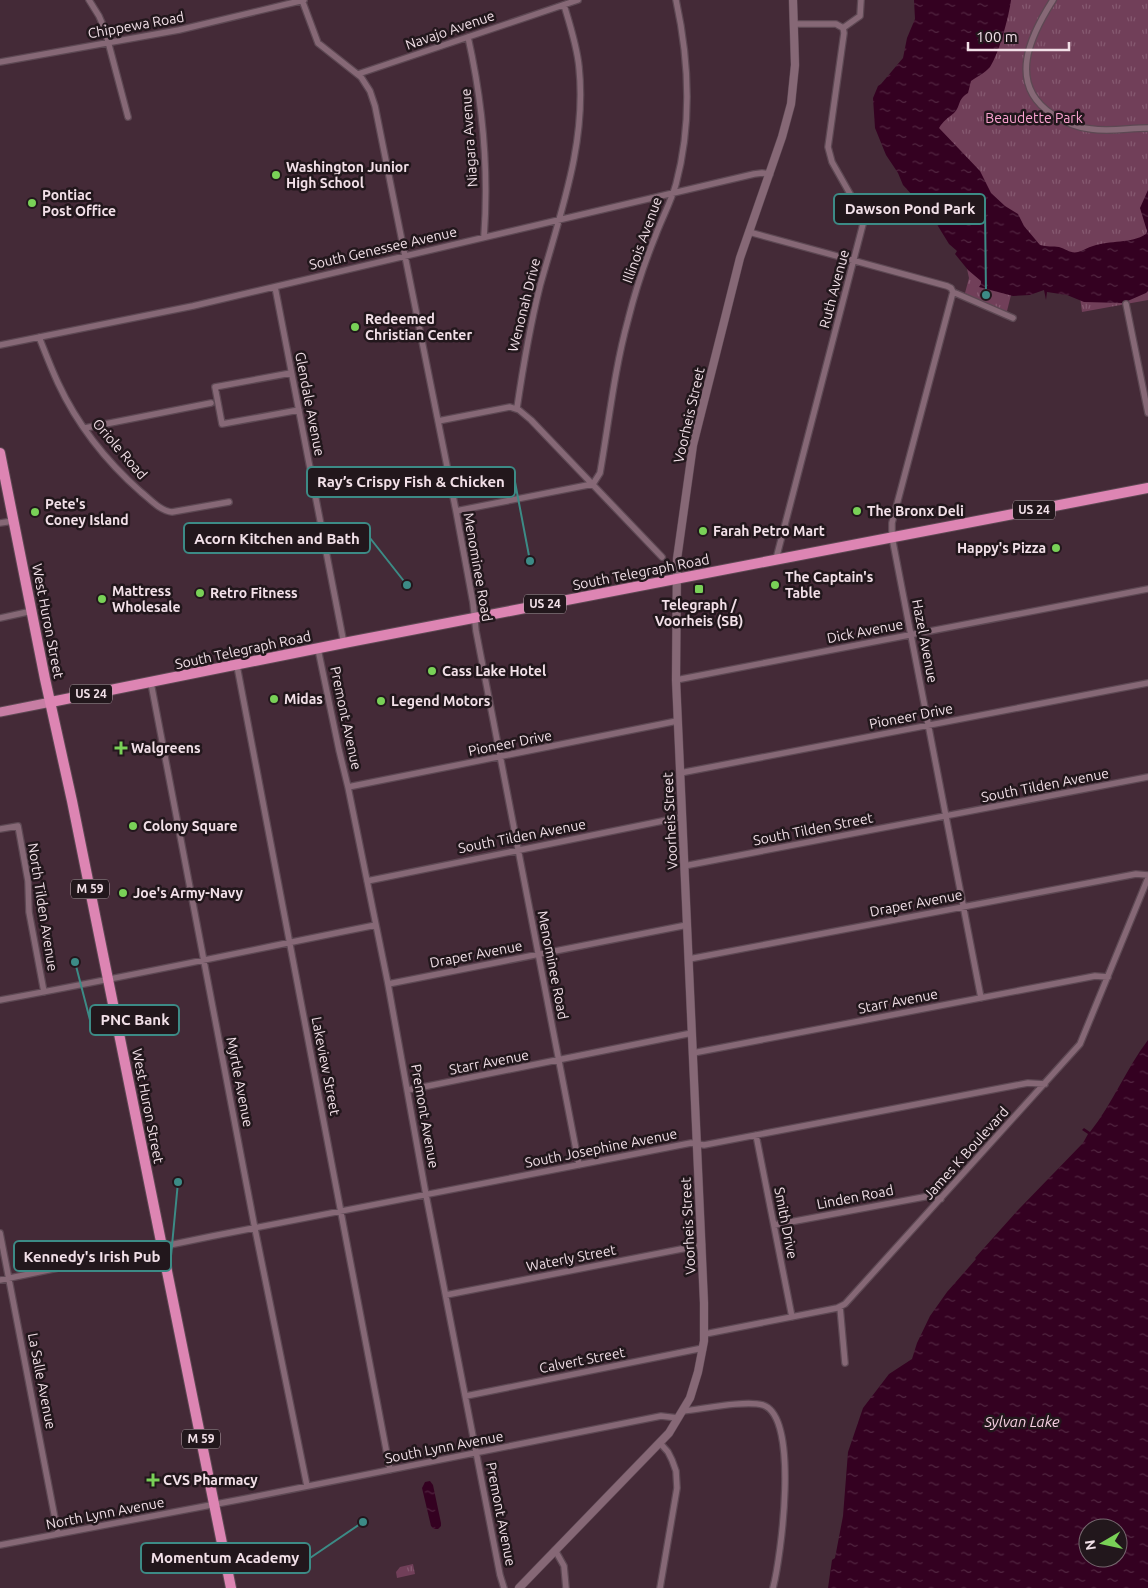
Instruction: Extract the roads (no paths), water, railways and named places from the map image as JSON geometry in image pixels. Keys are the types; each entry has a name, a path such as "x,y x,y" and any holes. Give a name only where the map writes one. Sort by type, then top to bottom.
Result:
{"highway":[{"name":"West Huron Street","path":"0,453 231,1588"},
{"name":"South Telegraph Road","path":"50,702 677,578 1148,488"}],"main road":[{"name":"US 24","path":"0,712 50,702"}],"street":[{"path":"89,0 101,21 128,117"},
{"name":"Chippewa Road","path":"0,62 194,27 303,0"},
{"name":"Menominee Road","path":"303,0 318,43 358,74 366,84 374,100 456,511 518,850 579,1165"},
{"name":"Navajo Avenue","path":"358,74 578,0"},
{"name":"Illinois Avenue","path":"593,484 600,473 610,402 628,321 643,268 675,186 683,146 687,100 685,52 676,0"},
{"name":"Voorheis Street","path":"519,1588 660,1443 681,1415 694,1387 703,1348 705,1334 702,1245 676,680 677,559 691,455 738,265 784,131 793,95 795,65 793,0"},
{"path":"794,24 836,24 843,28 860,16 861,0"},
{"path":"1054,0 1035,32 1029,52 1027,80 1035,99 1053,115 1082,128 1104,130 1148,128"},
{"name":"Wenonah Drive","path":"516,408 534,311 560,220 577,148 580,97 576,48 564,5"},
{"name":"Ruth Avenue","path":"776,559 855,261 863,224 863,218 832,162 828,146 844,33 843,28"},
{"name":"Niagara Avenue","path":"468,37 484,127 486,188 484,238"},
{"name":"South Genessee Avenue","path":"0,345 193,306 672,193 760,173 770,174"},
{"path":"749,232 947,286 953,292 1013,318"},
{"name":"Glendale Avenue","path":"275,287 344,644"},
{"name":"Hazel Avenue","path":"953,292 892,523 892,537 981,998"},
{"path":"1126,304 1148,413"},
{"name":"Oriole Road","path":"39,337 60,388 85,428 105,455 124,475 164,510 175,512 228,502"},
{"path":"292,373 215,387 222,424 299,410"},
{"path":"85,428 212,403"},
{"path":"438,421 506,408 516,408 531,420 662,557"},
{"path":"456,511 593,484"},
{"path":"0,523 13,521"},
{"name":"Dick Avenue","path":"676,680 1148,589"},
{"path":"0,618 32,611"},
{"name":"Premont Avenue","path":"318,649 388,984 426,1195 500,1576 504,1588"},
{"name":"Lakeview Street","path":"237,666 390,1470"},
{"name":"Myrtle Avenue","path":"152,682 255,1228 307,1486"},
{"name":"Pioneer Drive","path":"680,773 1148,683"},
{"name":"Pioneer Drive","path":"348,787 678,721"},
{"name":"South Tilden Avenue","path":"946,816 1148,778"},
{"name":"South Tilden Street","path":"684,866 946,816"},
{"name":"South Tilden Avenue","path":"367,880 682,817"},
{"name":"North Tilden Avenue","path":"0,830 18,826 28,881 28,912 44,992"},
{"name":"Draper Avenue","path":"689,960 1136,874 1148,877"},
{"name":"James K Boulevard","path":"840,1307 845,1304 941,1199 1080,1044 1148,877"},
{"path":"108,980 376,925"},
{"name":"Draper Avenue","path":"388,984 687,925"},
{"name":"Starr Avenue","path":"693,1053 1095,976 1108,977"},
{"name":"North Tilden Avenue","path":"0,1000 108,980"},
{"name":"Starr Avenue","path":"408,1090 692,1033"},
{"name":"South Josephine Avenue","path":"0,1280 691,1143 704,1145 1028,1083 1045,1084"},
{"name":"Smith Drive","path":"756,1135 792,1317"},
{"name":"Linden Road","path":"774,1225 924,1197 932,1196 941,1199"},
{"name":"La Salle Avenue","path":"0,1233 58,1534"},
{"name":"Waterly Street","path":"446,1296 702,1245"},
{"path":"705,1334 840,1307 844,1363"},
{"name":"Calvert Street","path":"466,1396 703,1348"},
{"name":"South Lynn Avenue","path":"214,1505 661,1416 681,1415 749,1403 763,1405 771,1410 776,1417 783,1437 785,1497 781,1542 773,1588"},
{"path":"660,1443 672,1460 676,1471 677,1488 660,1588"},
{"name":"North Lynn Avenue","path":"0,1545 214,1505"},
{"path":"555,1550 564,1566 566,1588"}],"water":[{"path":"914,0 1011,0 1003,35 990,67 971,81 968,93 962,98 954,113 939,128 980,171 991,193 1005,206 1018,214 1024,226 1040,245 1059,247 1075,252 1100,244 1127,241 1146,234 1147,231 1140,208 1148,190 1148,291 1146,293 1123,303 1084,302 1067,295 1047,292 1046,300 1044,290 1030,295 1013,296 979,287 981,281 968,270 955,254 957,251 949,244 933,218 903,185 898,173 886,155 875,128 873,98 878,86 903,58 907,38 915,19"},
{"name":"Sylvan Lake","path":"1148,1040 1148,1588 828,1588 832,1560 835,1558 843,1516 848,1452 863,1408 889,1374 912,1359 917,1343 930,1316 975,1258 1083,1143 1088,1134 1082,1130 1084,1128 1090,1132"},
{"path":"430,1481 433,1485 441,1523 438,1529 434,1529 431,1526 422,1488 425,1482"}],"place":[{"name":"Washington Junior High School","path":"276,175"},
{"name":"Pontiac Post Office","path":"32,203"},
{"name":"Dawson Pond Park","path":"986,295"},
{"name":"Redeemed Christian Center","path":"355,327"},
{"name":"The Bronx Deli","path":"857,511"},
{"name":"Pete's Coney Island","path":"35,512"},
{"name":"Farah Petro Mart","path":"703,531"},
{"name":"Happy's Pizza","path":"1056,548"},
{"name":"Ray’s Crispy Fish & Chicken","path":"530,561"},
{"name":"Acorn Kitchen and Bath","path":"407,585"},
{"name":"The Captain's Table","path":"775,585"},
{"name":"Telegraph / Voorheis (SB)","path":"699,589"},
{"name":"Retro Fitness","path":"200,593"},
{"name":"Mattress Wholesale","path":"102,599"},
{"name":"Cass Lake Hotel","path":"432,671"},
{"name":"Midas","path":"274,699"},
{"name":"Legend Motors","path":"381,701"},
{"name":"Walgreens","path":"121,748"},
{"name":"Colony Square","path":"133,826"},
{"name":"Joe's Army-Navy","path":"123,893"},
{"name":"PNC Bank","path":"75,962"},
{"name":"Kennedy's Irish Pub","path":"178,1182"},
{"name":"CVS Pharmacy","path":"153,1480"},
{"name":"Momentum Academy","path":"363,1522"}],"park label":[{"name":"Beaudette Park","path":"1034,118"}]}
